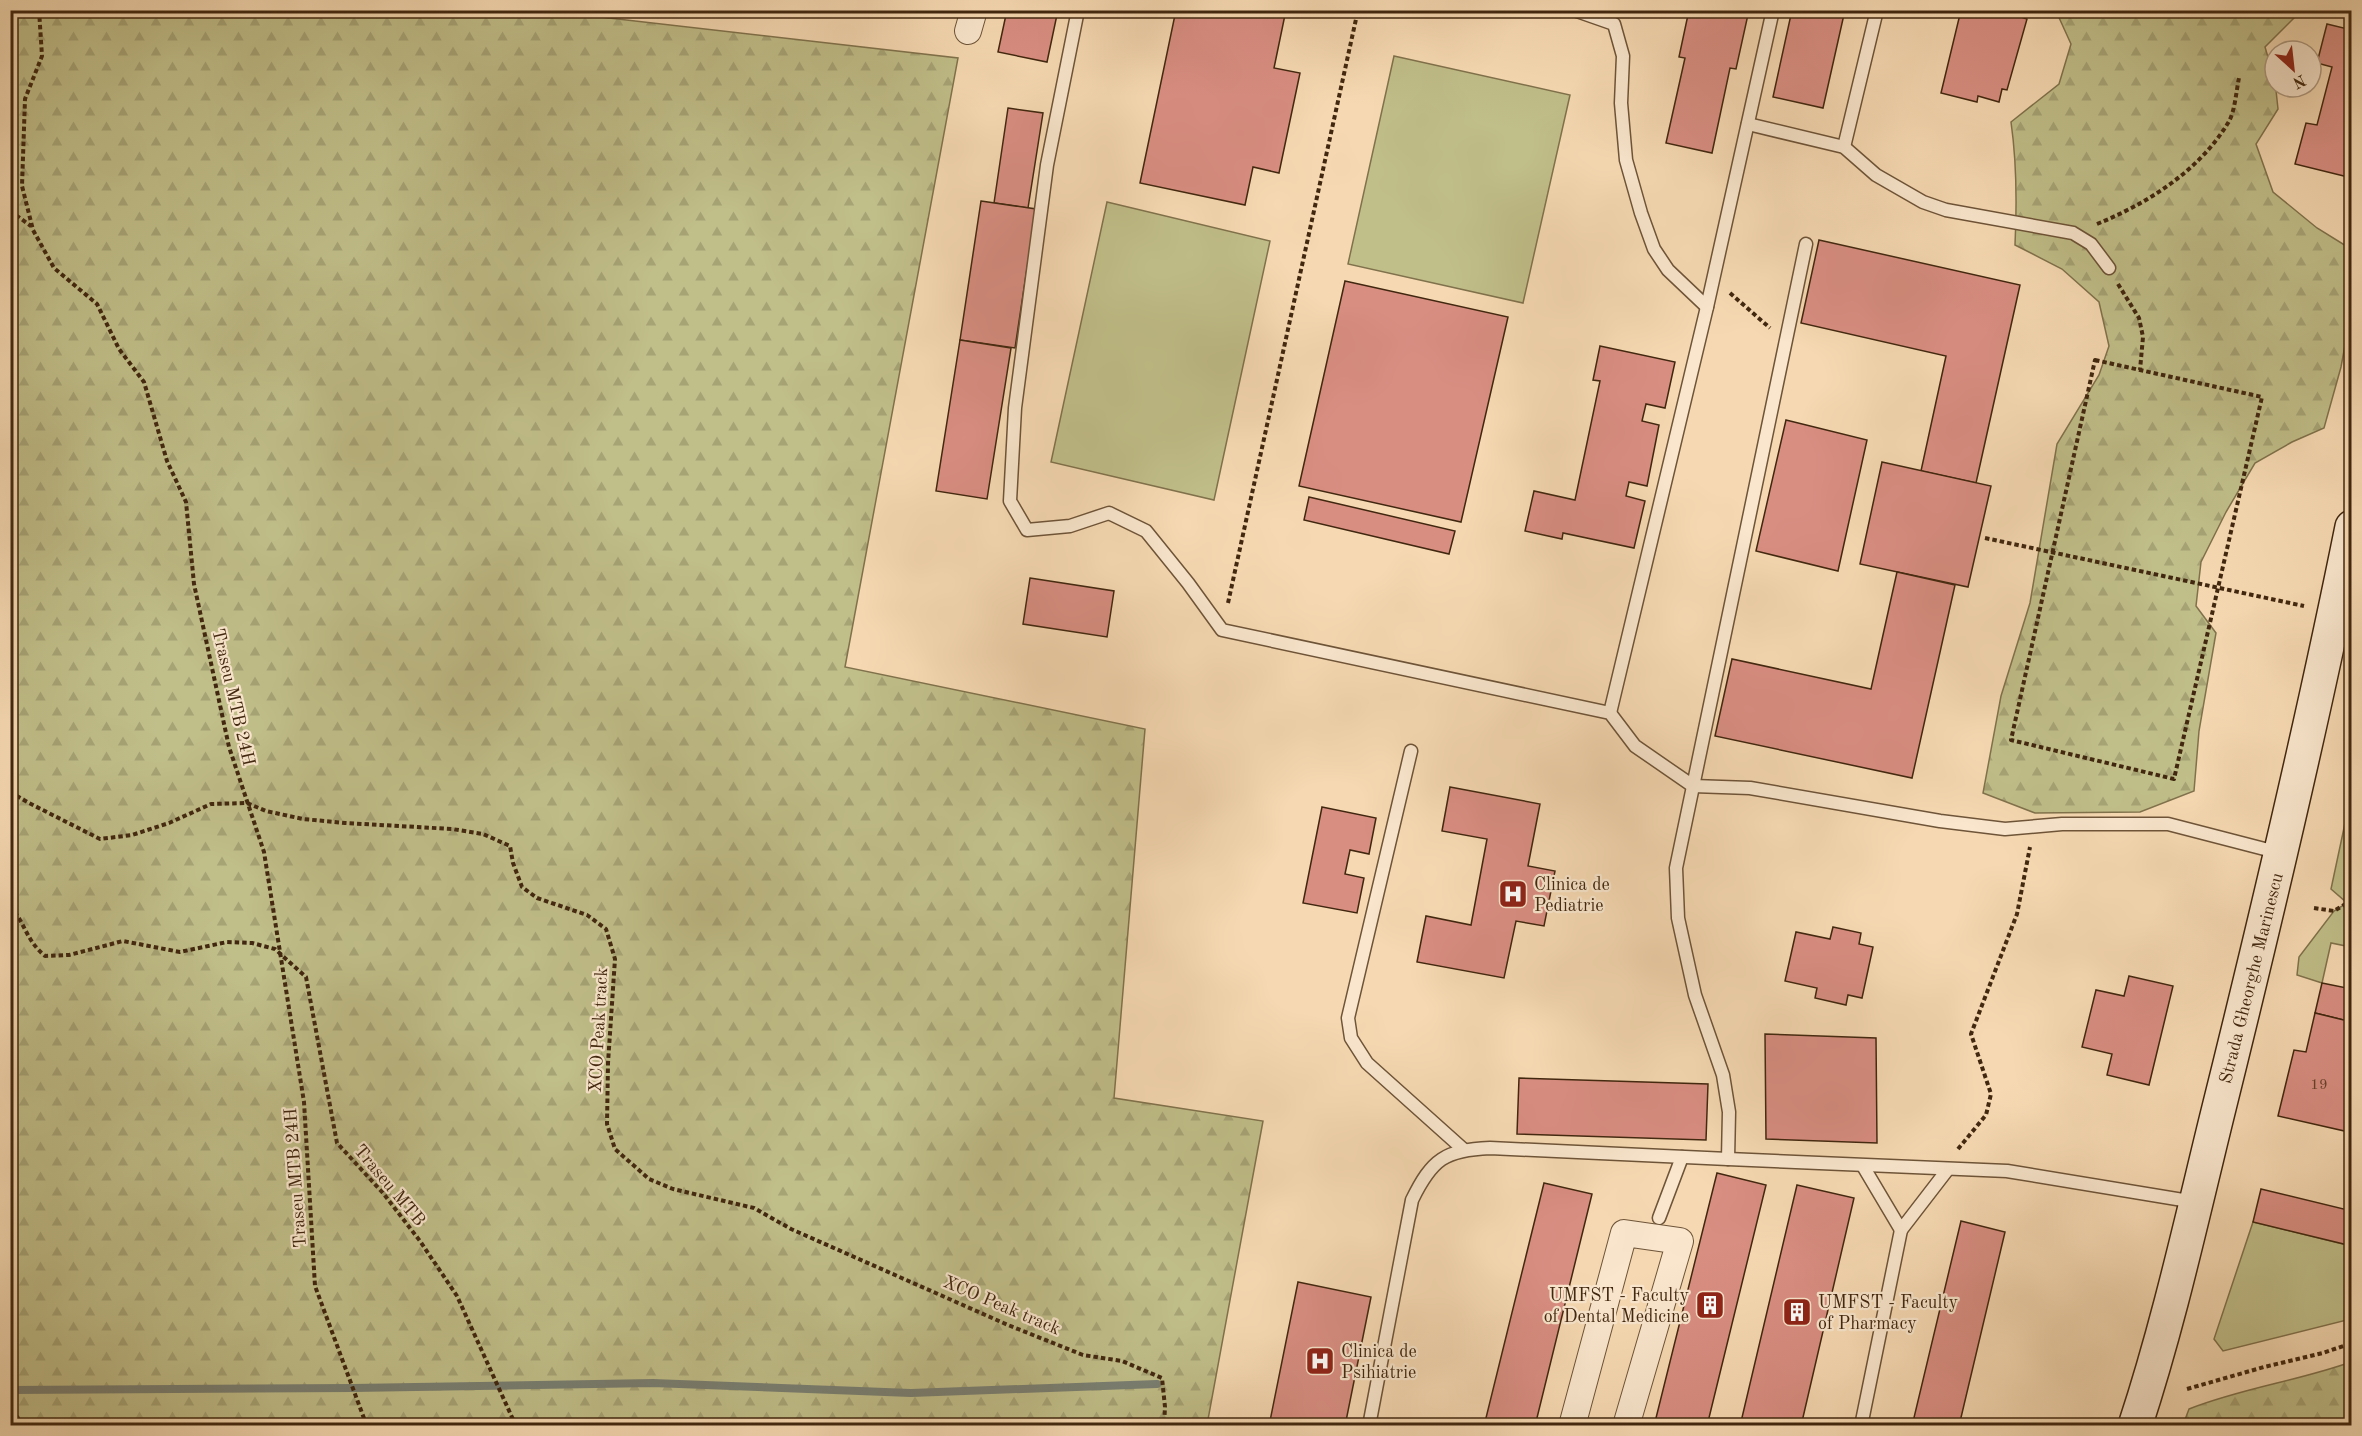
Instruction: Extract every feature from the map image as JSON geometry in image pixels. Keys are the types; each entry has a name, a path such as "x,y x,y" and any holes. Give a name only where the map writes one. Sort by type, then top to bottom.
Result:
{"main road":[{"name":"Strada Gheorghe Marinescu","path":"2135,1425 2146,1394 2196,1202 2281,854 2352,527"}],"street":[{"path":"1572,1425 1624,1233 1656,1228 1680,1241 1626,1425"}],"lane":[{"path":"1078,10 1047,165 1015,408 1010,501 1027,530 1070,526 1109,513 1146,531 1222,630 1610,713 1635,746 1693,786 1750,788 2005,830 2062,824 2168,824 2281,854"},
{"path":"1574,10 1614,24 1623,56 1621,102 1626,160 1641,213 1654,249 1668,270 1707,307"},
{"path":"1610,713 1707,307 1773,10"},
{"path":"1845,147 1877,10"},
{"path":"1748,124 1845,147 1876,175 1923,202 1946,210 2073,233 2091,244 2109,268"},
{"path":"1728,1159 1729,1112 1723,1075 1695,995 1678,918 1676,868 1806,244"},
{"path":"1411,751 1348,1018 1351,1038 1367,1063 1462,1149"},
{"path":"1369,1425 1412,1200 1424,1175 1441,1159 1462,1149 1490,1148 2007,1171 2196,1202"},
{"path":"1656,1228 1682,1157"},
{"path":"1863,1166 1901,1230"},
{"path":"1861,1425 1901,1230 1945,1169"}],"path":[{"name":"Traseu MTB 24H","path":"39,10 42,56 25,99 22,186 32,226 54,268 97,304 118,349 144,382 167,461 186,502 194,584 229,747 264,852 304,1102 315,1286 365,1421 369,1425"},
{"path":"1222,630 1358,10"},
{"path":"2073,233 2123,213 2192,169 2229,122 2239,78"},
{"path":"10,212 32,226"},
{"path":"2109,268 2139,318 2143,337 2140,370"},
{"path":"1713,279 1785,341"},
{"path":"2095,360 2262,398 2174,779 2011,740 2053,552 2095,360"},
{"path":"1985,538 2304,606"},
{"name":"XCO Peak track","path":"10,792 100,838 132,835 170,823 211,804 248,803 266,811 303,819 452,829 483,834 510,846 513,863 522,887 537,898 587,915 606,929 615,959 608,1063 608,1124 615,1149 640,1172 649,1179 674,1189 754,1208 791,1229 1008,1325 1083,1355 1122,1361 1162,1378 1164,1425"},
{"path":"1945,1169 1986,1115 1991,1094 1971,1034 2017,914 2031,843"},
{"path":"2314,908 2334,911 2352,900"},
{"name":"Traseu MTB","path":"10,906 17,914 32,944 45,956 69,955 123,941 180,952 227,942 252,943 275,949 306,977 336,1143 383,1193 458,1296 516,1425"},
{"path":"10,1329 10,1348"},
{"path":"2187,1389 2323,1353 2352,1343"},
{"path":"10,1403 22,1425"}],"green space":[{"path":"539,10 958,58 845,667 1145,729 1114,1098 1263,1121 1207,1425 11,1425 11,11"},
{"path":"2056,11 2293,11 2294,18 2273,39 2263,39 2263,99 2277,99 2278,109 2256,144 2273,192 2317,228 2351,249 2351,313 2341,367 2324,428 2292,442 2255,463 2226,512 2201,562 2196,606 2216,633 2199,731 2194,791 2140,812 2035,813 1983,793 2001,696 2030,603 2057,444 2099,375 2109,346 2099,302 2062,269 2015,245 2016,184 2011,122 2059,84 2071,44"},
{"path":"1394,56 1570,95 1523,303 1348,264"},
{"path":"1107,202 1270,241 1214,500 1051,462"},
{"path":"2351,795 2351,947 2331,943 2322,983 2297,975 2299,957 2334,911 2347,903 2331,889"},
{"path":"2253,1222 2351,1246 2351,1319 2223,1351 2214,1339"},
{"path":"2351,1362 2351,1425 2183,1425 2189,1409 2229,1395"}],"building":[{"path":"1007,10 1058,10 1047,62 998,52"},
{"path":"1176,10 1286,10 1274,68 1300,73 1279,173 1253,167 1245,205 1140,183"},
{"path":"1689,10 1749,10 1736,69 1730,68 1712,153 1666,143 1685,58 1679,57"},
{"path":"1792,10 1845,10 1823,108 1773,97"},
{"path":"1961,10 2023,10 2021,17 2027,19 2007,90 2002,89 1999,102 1978,96 1977,102 1941,93"},
{"path":"2327,24 2352,30 2352,178 2295,164 2306,123 2317,125 2332,67 2323,65 2323,40"},
{"path":"1008,108 1043,113 1028,208 994,203"},
{"path":"981,201 1036,209 1015,348 960,340"},
{"path":"1819,240 2020,285 1976,483 1921,471 1946,356 1801,323"},
{"path":"1345,281 1508,317 1461,522 1299,486"},
{"path":"960,340 1011,348 987,499 936,491"},
{"path":"1600,346 1675,362 1665,408 1646,404 1642,421 1659,425 1647,486 1629,482 1626,496 1645,501 1634,548 1563,533 1562,539 1525,531 1534,491 1575,500 1600,381 1593,380"},
{"path":"1786,420 1867,440 1838,571 1756,551"},
{"path":"1882,462 1991,486 1968,587 1860,564"},
{"path":"1309,497 1455,531 1449,554 1304,520"},
{"path":"1897,572 1955,585 1912,778 1715,736 1732,659 1871,689"},
{"path":"1030,578 1114,591 1107,637 1023,624"},
{"name":"Clinica de Pediatrie","path":"1450,787 1540,804 1528,866 1555,871 1544,926 1516,921 1504,978 1417,962 1426,916 1471,925 1487,839 1442,831"},
{"path":"1322,807 1376,818 1369,854 1350,850 1345,874 1364,878 1357,913 1303,903"},
{"path":"1833,927 1861,933 1859,944 1873,947 1862,998 1848,995 1846,1005 1815,998 1817,988 1785,981 1796,932 1830,939"},
{"path":"2129,976 2173,986 2149,1085 2107,1075 2112,1054 2082,1047 2096,990 2124,996"},
{"path":"2322,983 2352,989 2352,1022 2315,1013"},
{"path":"2315,1013 2352,1022 2352,1120 2349,1132 2278,1116 2294,1050 2306,1052"},
{"path":"1765,1034 1876,1038 1877,1143 1766,1139"},
{"path":"1519,1078 1708,1084 1706,1140 1517,1134"},
{"name":"UMFST - Faculty of Dental Medicine","path":"1717,1173 1766,1185 1707,1426 1654,1426"},
{"name":"UMFST - Faculty of Dental Medicine","path":"1544,1183 1592,1194 1535,1426 1484,1426"},
{"name":"UMFST - Faculty of Pharmacy","path":"1797,1185 1854,1198 1801,1426 1740,1426"},
{"path":"2261,1189 2352,1211 2352,1246 2253,1222"},
{"name":"UMFST - Faculty of Pharmacy","path":"1961,1221 2005,1232 1959,1426 1912,1426"},
{"name":"Clinica de Psihiatrie","path":"1298,1282 1371,1297 1345,1426 1269,1426"}],"waterway":[{"path":"10,1390 653,1383 911,1393 1157,1384"}],"place":[{"name":"Clinica de Pediatrie","path":"1513,894"},
{"name":"UMFST - Faculty of Dental Medicine","path":"1710,1305"},
{"name":"UMFST - Faculty of Pharmacy","path":"1797,1312"},
{"name":"Clinica de Psihiatrie","path":"1320,1361"}]}
